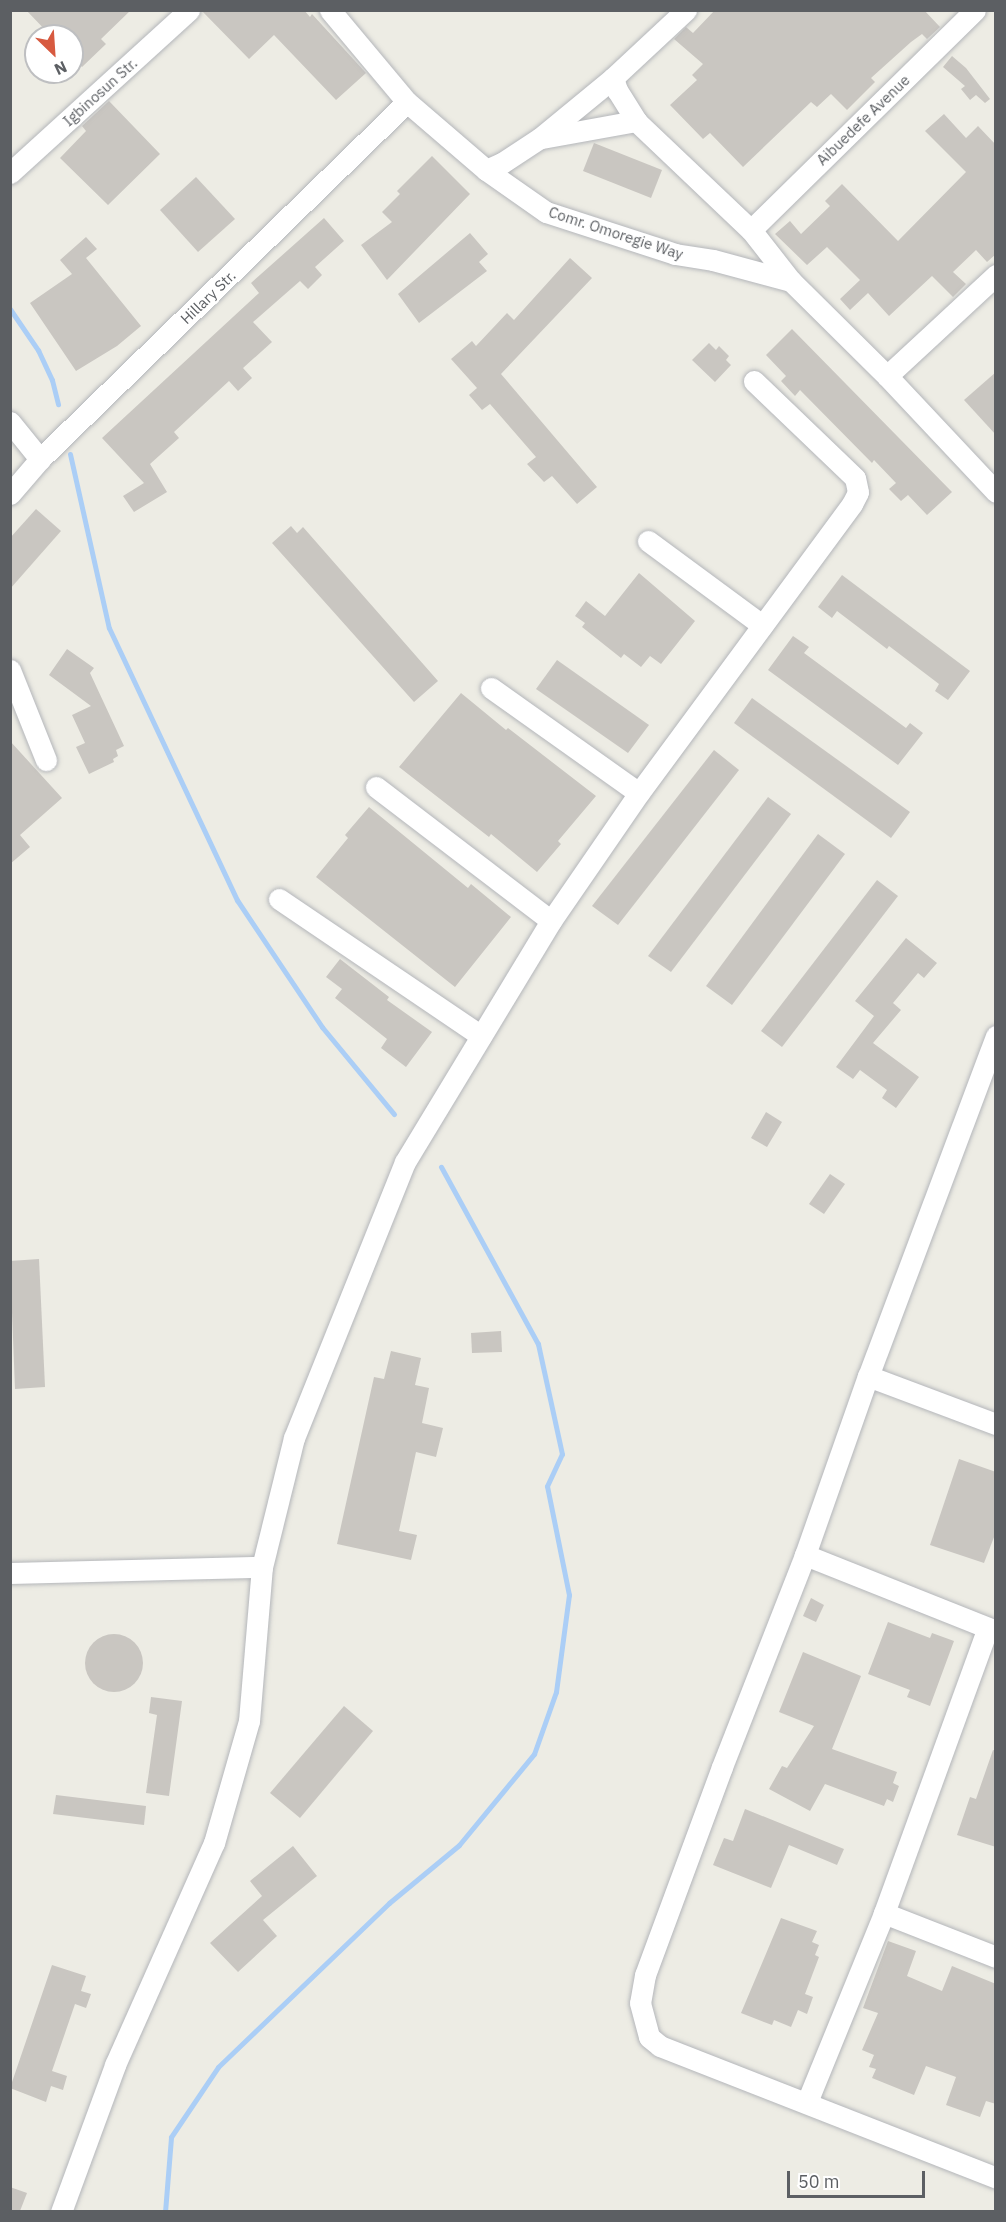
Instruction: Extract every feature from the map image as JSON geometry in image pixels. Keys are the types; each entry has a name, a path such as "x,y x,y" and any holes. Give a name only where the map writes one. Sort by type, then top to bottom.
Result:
{"street":[{"name":"Igbinosun Str.","path":"10,173 189,10"},
{"name":"Comr. Omoregie Way","path":"330,10 407,102 486,170 546,212 675,254 713,260 791,281"},
{"path":"486,170 510,158 540,138 613,78 686,10"},
{"name":"Aibuedefe Avenue","path":"751,230 975,10"},
{"path":"613,78 617,90 636,121 751,230 791,281 887,376 996,492"},
{"name":"Hillary Str.","path":"10,494 40,459 407,102"},
{"path":"540,138 636,121"},
{"path":"887,376 996,275"},
{"path":"61,2211 115,2065 214,1843 249,1721 262,1567 294,1438 405,1162 551,921 639,793 852,504 858,492 855,478 754,381"},
{"path":"10,422 40,459"},
{"path":"648,541 762,626"},
{"path":"10,670 46,760"},
{"path":"490,688 639,793"},
{"path":"376,787 551,921"},
{"path":"279,899 481,1036"},
{"path":"996,1036 868,1376 805,1555 669,1909 642,1988 640,2003 649,2037 660,2046 996,2178"},
{"path":"868,1376 996,1424"},
{"path":"805,1555 992,1630 884,1913 807,2102"},
{"path":"10,1573 262,1567"},
{"path":"884,1913 996,1957"}],"building":[{"path":"26,10 131,10 101,39 106,44 84,65 84,24 39,24"},
{"path":"201,10 304,10 310,17 312,14 366,73 336,100 274,35 249,59"},
{"path":"715,10 924,10 940,27 927,39 922,34 911,42 871,78 875,82 847,110 831,94 817,107 811,102 743,167 710,133 703,139 670,105 697,80 692,75 703,64 674,39 686,27 693,33"},
{"path":"952,56 966,68 990,99 985,103 976,95 970,100 961,89 965,86 943,67"},
{"path":"109,101 160,154 108,205 60,158 86,131 82,126"},
{"path":"944,114 966,138 978,126 996,145 996,254 987,262 976,250 953,272 966,284 953,297 932,276 889,316 868,293 850,310 840,299 860,280 827,247 807,265 775,234 790,221 801,234 830,206 825,201 842,184 898,241 966,172 925,131"},
{"path":"594,143 662,170 651,198 583,171"},
{"path":"432,156 470,194 387,280 361,245 392,222 382,212 400,194 397,191"},
{"path":"196,177 235,219 198,252 160,210"},
{"path":"324,218 344,241 315,267 322,275 308,289 300,281 253,322 272,342 243,368 252,378 238,391 229,381 174,432 179,438 150,464 167,492 134,512 123,496 144,483 102,438 259,293 251,283"},
{"path":"470,233 488,254 479,262 487,271 419,323 398,294"},
{"path":"86,237 97,249 86,258 141,326 117,346 76,371 30,303 72,274 60,260"},
{"path":"570,258 592,278 501,374 597,487 577,504 552,476 544,482 527,464 536,457 490,404 482,410 469,395 477,388 451,359 472,341 476,346 507,313 514,320"},
{"path":"792,329 952,492 927,515 908,495 901,501 889,489 896,483 874,460 872,463 800,390 795,396 781,381 786,376 766,355"},
{"path":"709,343 716,350 719,346 729,356 726,360 731,365 715,382 692,360"},
{"path":"996,372 996,435 964,400"},
{"path":"36,509 61,531 10,589 10,538"},
{"path":"291,526 297,533 303,527 438,681 414,702 272,543"},
{"path":"639,573 695,621 661,664 650,656 641,667 624,654 621,658 582,627 585,623 575,616 586,601 605,616"},
{"path":"842,575 970,671 948,700 935,691 939,684 889,646 887,649 837,611 832,618 818,607"},
{"path":"793,636 809,647 804,653 906,728 910,723 923,733 898,765 768,670"},
{"path":"67,649 94,668 90,673 124,746 116,750 118,756 113,759 114,762 89,774 76,747 85,743 72,715 91,706 49,675"},
{"path":"557,660 649,725 628,753 536,689"},
{"path":"461,693 506,730 508,728 596,796 558,841 561,844 537,872 491,834 489,837 399,767"},
{"path":"752,698 910,812 891,838 734,723"},
{"path":"10,741 62,798 20,835 30,847 10,864"},
{"path":"714,750 739,770 618,925 592,906"},
{"path":"768,797 791,814 671,972 648,956"},
{"path":"369,807 468,888 471,884 511,917 455,987 316,877 348,838 345,835"},
{"path":"818,834 845,854 732,1005 706,986"},
{"path":"877,880 898,896 782,1047 761,1031"},
{"path":"906,938 937,963 924,978 918,973 893,1003 901,1010 873,1043 919,1077 896,1108 882,1098 887,1090 860,1070 853,1079 836,1067 874,1016 855,1001"},
{"path":"340,959 389,997 387,1000 432,1032 406,1067 381,1048 387,1039 335,998 342,989 326,977"},
{"path":"766,1112 782,1122 767,1147 751,1138"},
{"path":"830,1174 845,1184 824,1214 809,1204"},
{"path":"39,1259 45,1387 15,1389 10,1261"},
{"path":"501,1331 502,1352 472,1353 471,1333"},
{"path":"391,1351 421,1358 415,1385 429,1388 422,1423 443,1428 436,1457 416,1452 399,1531 417,1535 411,1560 337,1544 374,1377 384,1379"},
{"path":"959,1459 996,1472 996,1532 984,1563 930,1545"},
{"path":"811,1598 824,1605 816,1622 803,1616"},
{"path":"888,1622 930,1638 932,1633 954,1641 930,1706 907,1697 910,1690 868,1674"},
{"path":"114,1634 130,1639 138,1647 143,1663 138,1679 130,1687 114,1692 98,1687 90,1679 85,1663 90,1647 98,1639"},
{"path":"803,1652 861,1676 832,1749 897,1772 893,1783 899,1786 893,1802 887,1799 884,1806 825,1784 810,1811 769,1789 782,1766 787,1768 814,1726 779,1712"},
{"path":"151,1697 182,1701 169,1796 146,1793 157,1715 149,1713"},
{"path":"344,1706 373,1731 300,1818 270,1793"},
{"path":"993,1750 996,1751 996,1847 957,1835 970,1797 976,1799"},
{"path":"56,1795 146,1806 144,1825 53,1814"},
{"path":"745,1809 844,1849 837,1865 789,1845 771,1888 713,1865 724,1838 733,1841"},
{"path":"293,1846 317,1876 263,1920 277,1936 238,1972 210,1943 262,1896 250,1881"},
{"path":"781,1918 817,1931 812,1942 819,1945 815,1955 819,1957 805,1994 813,1997 807,2014 798,2010 791,2027 774,2020 772,2025 741,2013"},
{"path":"888,1941 916,1951 907,1976 942,1991 952,1966 996,1984 996,2104 986,2101 980,2117 946,2105 956,2077 926,2066 914,2095 872,2078 876,2069 869,2067 874,2055 862,2050 878,2013 863,2008"},
{"path":"52,1965 86,1976 81,1991 91,1994 86,2008 75,2004 52,2071 67,2076 63,2090 51,2086 46,2102 10,2088"},
{"path":"10,2187 27,2193 20,2211 10,2211"}],"waterway":[{"path":"10,309 38,350 52,380 58,404"},
{"path":"70,454 109,628 237,900 322,1027 394,1114"},
{"path":"165,2212 171,2137 218,2067 389,1903 459,1845 534,1754 556,1692 569,1595 547,1486 562,1454 538,1344 441,1167"}]}
